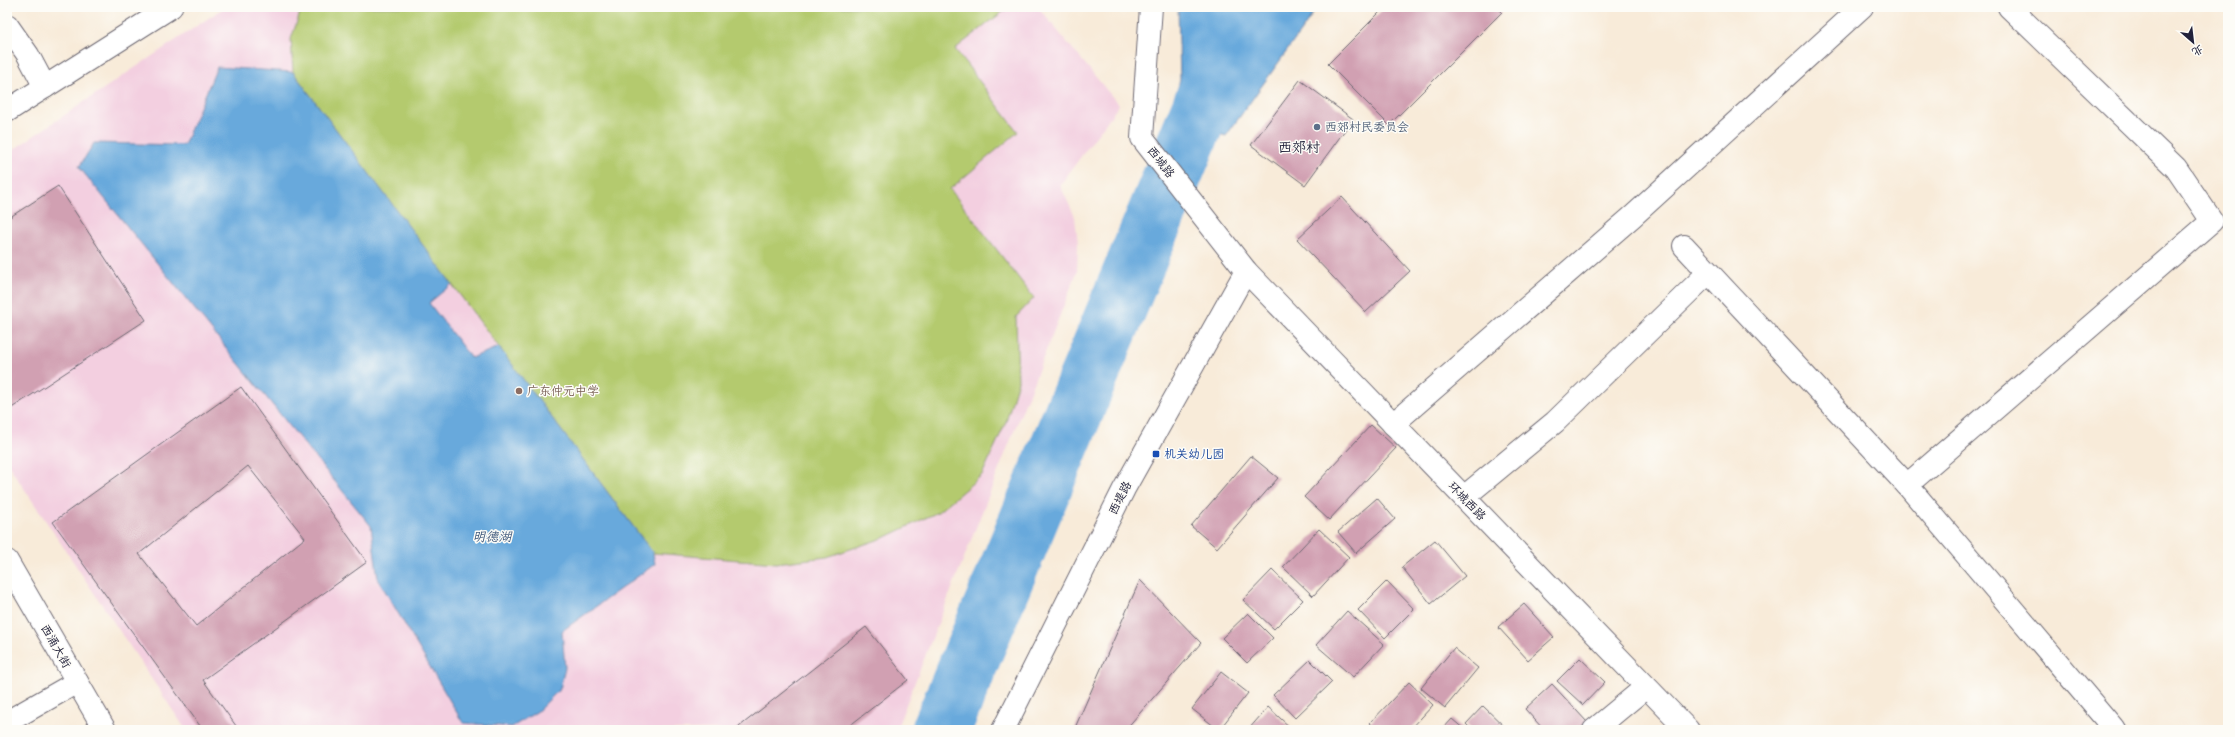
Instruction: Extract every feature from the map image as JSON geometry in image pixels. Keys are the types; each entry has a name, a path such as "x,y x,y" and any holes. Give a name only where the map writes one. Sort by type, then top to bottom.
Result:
{"street":[{"path":"7,111 172,7"},
{"path":"1393,424 1633,216 1862,7"},
{"path":"1908,485 2212,221 2176,168 2009,7"},
{"name":"西城路","path":"1151,9 1142,138 1246,271"},
{"path":"7,25 28,55 45,87"},
{"path":"1684,246 1908,485 2115,730"},
{"name":"环城西路","path":"1246,271 1688,730"},
{"name":"西堤路","path":"1003,730 1124,489 1246,271"},
{"path":"1464,497 1555,422 1708,272"},
{"name":"西涌大街","path":"7,561 105,730"},
{"path":"7,722 77,682"},
{"path":"1594,730 1646,687"}],"shaded area":[{"name":"广东仲元中学","path":"225,7 1038,7 1119,105 1060,185 1075,217 1078,244 1077,272 896,730 186,730 7,463 7,154"}],"green space":[{"path":"302,7 1009,7 955,49 1018,132 950,189 1034,298 1016,317 1018,381 1006,422 982,475 938,512 886,537 827,557 776,563 653,553 293,72 291,39"}],"water":[{"path":"1178,7 1317,7 1226,136 1169,120 1180,80"},
{"name":"明德湖","path":"217,67 293,72 452,284 429,303 471,358 499,347 653,553 655,564 562,631 565,668 560,689 538,711 512,727 463,723 378,579 371,526 79,167 94,143 184,145"}],"building":[{"path":"1385,7 1497,7 1502,12 1389,125 1328,64"},
{"path":"1300,80 1353,119 1305,185 1251,145"},
{"path":"58,186 146,320 7,411 7,219"},
{"path":"1342,197 1410,271 1366,312 1297,239"},
{"path":"241,387 367,562 203,680 239,730 203,730 53,522","holes":["248,466 305,538 196,626 139,554"]},
{"path":"1371,425 1396,448 1329,520 1304,497"},
{"path":"1251,456 1278,478 1217,548 1191,526"},
{"path":"1377,498 1395,519 1356,553 1338,532"},
{"path":"1319,529 1349,557 1313,596 1283,567"},
{"path":"1435,540 1465,576 1431,604 1402,567"},
{"path":"1272,570 1303,600 1274,629 1243,600"},
{"path":"1140,580 1201,643 1125,730 1074,730"},
{"path":"1387,581 1414,609 1385,638 1358,610"},
{"path":"1524,604 1554,637 1528,660 1498,627"},
{"path":"1347,611 1384,644 1353,677 1316,645"},
{"path":"1248,613 1273,638 1247,663 1222,638"},
{"path":"866,627 908,680 844,730 735,730"},
{"path":"1454,648 1478,668 1445,708 1421,688"},
{"path":"1580,658 1605,682 1583,705 1557,681"},
{"path":"1310,660 1332,682 1295,718 1273,695"},
{"path":"1221,672 1248,693 1219,730 1192,709"},
{"path":"1409,682 1433,705 1410,730 1377,730 1370,723"},
{"path":"1552,684 1587,722 1579,730 1544,730 1525,709"},
{"path":"1483,706 1508,730 1472,730 1466,724"},
{"path":"1268,707 1293,730 1248,730"},
{"path":"1452,719 1465,730 1442,730"}],"waterway":[{"path":"941,730 1243,7"}],"place":[{"name":"西郊村民委员会","path":"1317,127"},
{"name":"广东仲元中学","path":"519,391"},
{"name":"机关幼儿园","path":"1156,454"}],"district":[{"name":"西郊村","path":"1299,147"}]}
